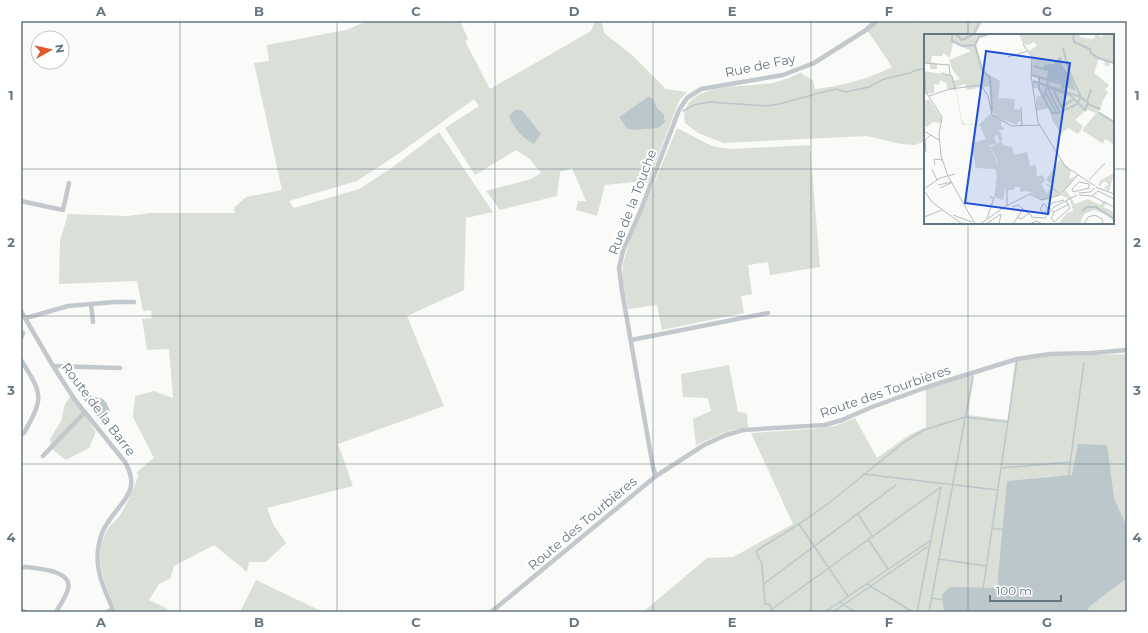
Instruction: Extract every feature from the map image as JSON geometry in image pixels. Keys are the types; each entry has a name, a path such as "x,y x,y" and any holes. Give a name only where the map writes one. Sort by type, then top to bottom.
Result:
{"street":[{"name":"Rue de Fay","path":"674,120 684,102 692,93 707,87 792,72 824,58 877,21"},
{"name":"Rue de la Touche","path":"656,476 653,467 620,278 620,259 646,197 674,120"},
{"path":"21,201 64,210 69,183"},
{"path":"23,315 49,312 62,307 134,302"},
{"path":"91,304 93,322"},
{"path":"631,340 768,313"},
{"name":"Route de la Barre","path":"23,315 53,366 85,412 125,462 130,471 132,480 131,490 104,527 98,550 98,567 101,580 114,611"},
{"path":"21,338 23,333"},
{"name":"Route des Tourbières","path":"491,612 656,476 704,445 726,435 743,430 825,425 842,420 872,407 930,386 1017,359 1050,354 1093,353 1127,350"},
{"path":"21,360 37,387 39,400 37,409 24,433 21,435"},
{"path":"53,366 120,368"},
{"path":"43,456 85,412"},
{"path":"21,568 26,567 59,573 64,576 67,581 68,588 56,612"},
{"path":"21,610 25,612"},
{"path":"107,612 114,611"}],"shaded area":[{"path":"367,21 460,21 468,39 465,41 490,89 591,31 595,21 602,21 604,33 632,55 666,89 687,92 679,101 648,183 634,182 605,185 597,216 576,210 578,201 586,201 572,168 560,172 557,196 500,210 486,191 531,179 541,173 530,159 516,150 475,175 445,128 479,106 474,99 401,152 357,181 289,201 294,208 359,189 390,169 439,132 493,212 466,218 464,290 407,316 444,406 338,444 353,486 267,508 273,524 286,543 266,562 249,562 247,572 214,545 174,566 170,579 159,584 149,600 166,608 170,612 117,612 102,573 100,552 107,530 126,506 139,475 136,473 154,458 133,417 135,396 154,391 173,398 169,349 147,350 142,319 152,318 151,310 143,311 137,281 59,284 60,241 68,214 128,216 150,213 235,213 234,208 246,197 282,190 254,63 269,61 267,45 346,30","holes":["649,96 654,100 657,108 664,114 665,122 634,130 627,129 619,117","515,110 522,110 541,134"]},
{"path":"873,21 912,21 917,23 919,21 983,21 976,34 924,34 924,141 915,145 901,144 867,136 723,143 698,133 685,123 686,109 692,100 703,93 716,89 772,83 787,79 801,72 813,80 815,89 855,81 892,67 865,27"},
{"path":"649,96 654,100 657,108 664,114 665,122 658,128 634,130 627,129 619,117"},
{"path":"515,110 522,110 541,134 534,144 522,136 513,125 509,116"},
{"path":"677,128 712,146 730,149 810,145 820,267 770,275 768,262 748,265 752,294 741,296 744,313 662,330 657,305 628,309 622,279 623,263 630,241"},
{"path":"1127,354 1127,612 643,612 707,558 733,557 793,524 751,433 835,426 855,418 877,458 909,435 926,427 926,389 974,374 968,415 1008,420 1015,360 1050,356"},
{"path":"729,365 738,412 747,413 748,427 731,430 696,445 693,419 711,411 708,398 683,397 681,374"},
{"path":"87,393 105,401 110,411 107,415 99,418 81,396"},
{"path":"72,394 96,432 89,448 66,460 51,448 50,439 61,421 65,404"},
{"path":"1078,444 1107,445 1114,498 1124,521 1127,522 1127,580 1123,581 1090,606 1086,612 944,612 942,595 950,587 997,588 1007,481 1072,475"},
{"path":"256,580 323,612 240,612"}],"waterway":[{"path":"974,34 980,21"},
{"path":"683,111 694,105 709,102 766,106 779,104 836,89 845,92 869,87 884,79 924,68"},
{"path":"983,589 1017,361"},
{"path":"1068,478 1084,363"},
{"path":"929,612 973,376"},
{"path":"774,612 769,604 765,604 762,564 756,551 829,503 903,443 924,430 965,417 1008,422"},
{"path":"1001,468 1070,462"},
{"path":"863,474 998,490"},
{"path":"765,583 896,485"},
{"path":"772,609 941,487 917,612"},
{"path":"858,514 872,536"},
{"path":"799,524 848,596"},
{"path":"992,528 1004,530"},
{"path":"868,539 888,569"},
{"path":"825,612 931,540"},
{"path":"833,612 930,545"},
{"path":"938,559 986,566"},
{"path":"867,584 913,612"},
{"path":"932,598 944,600"},
{"path":"840,602 855,612"}]}
